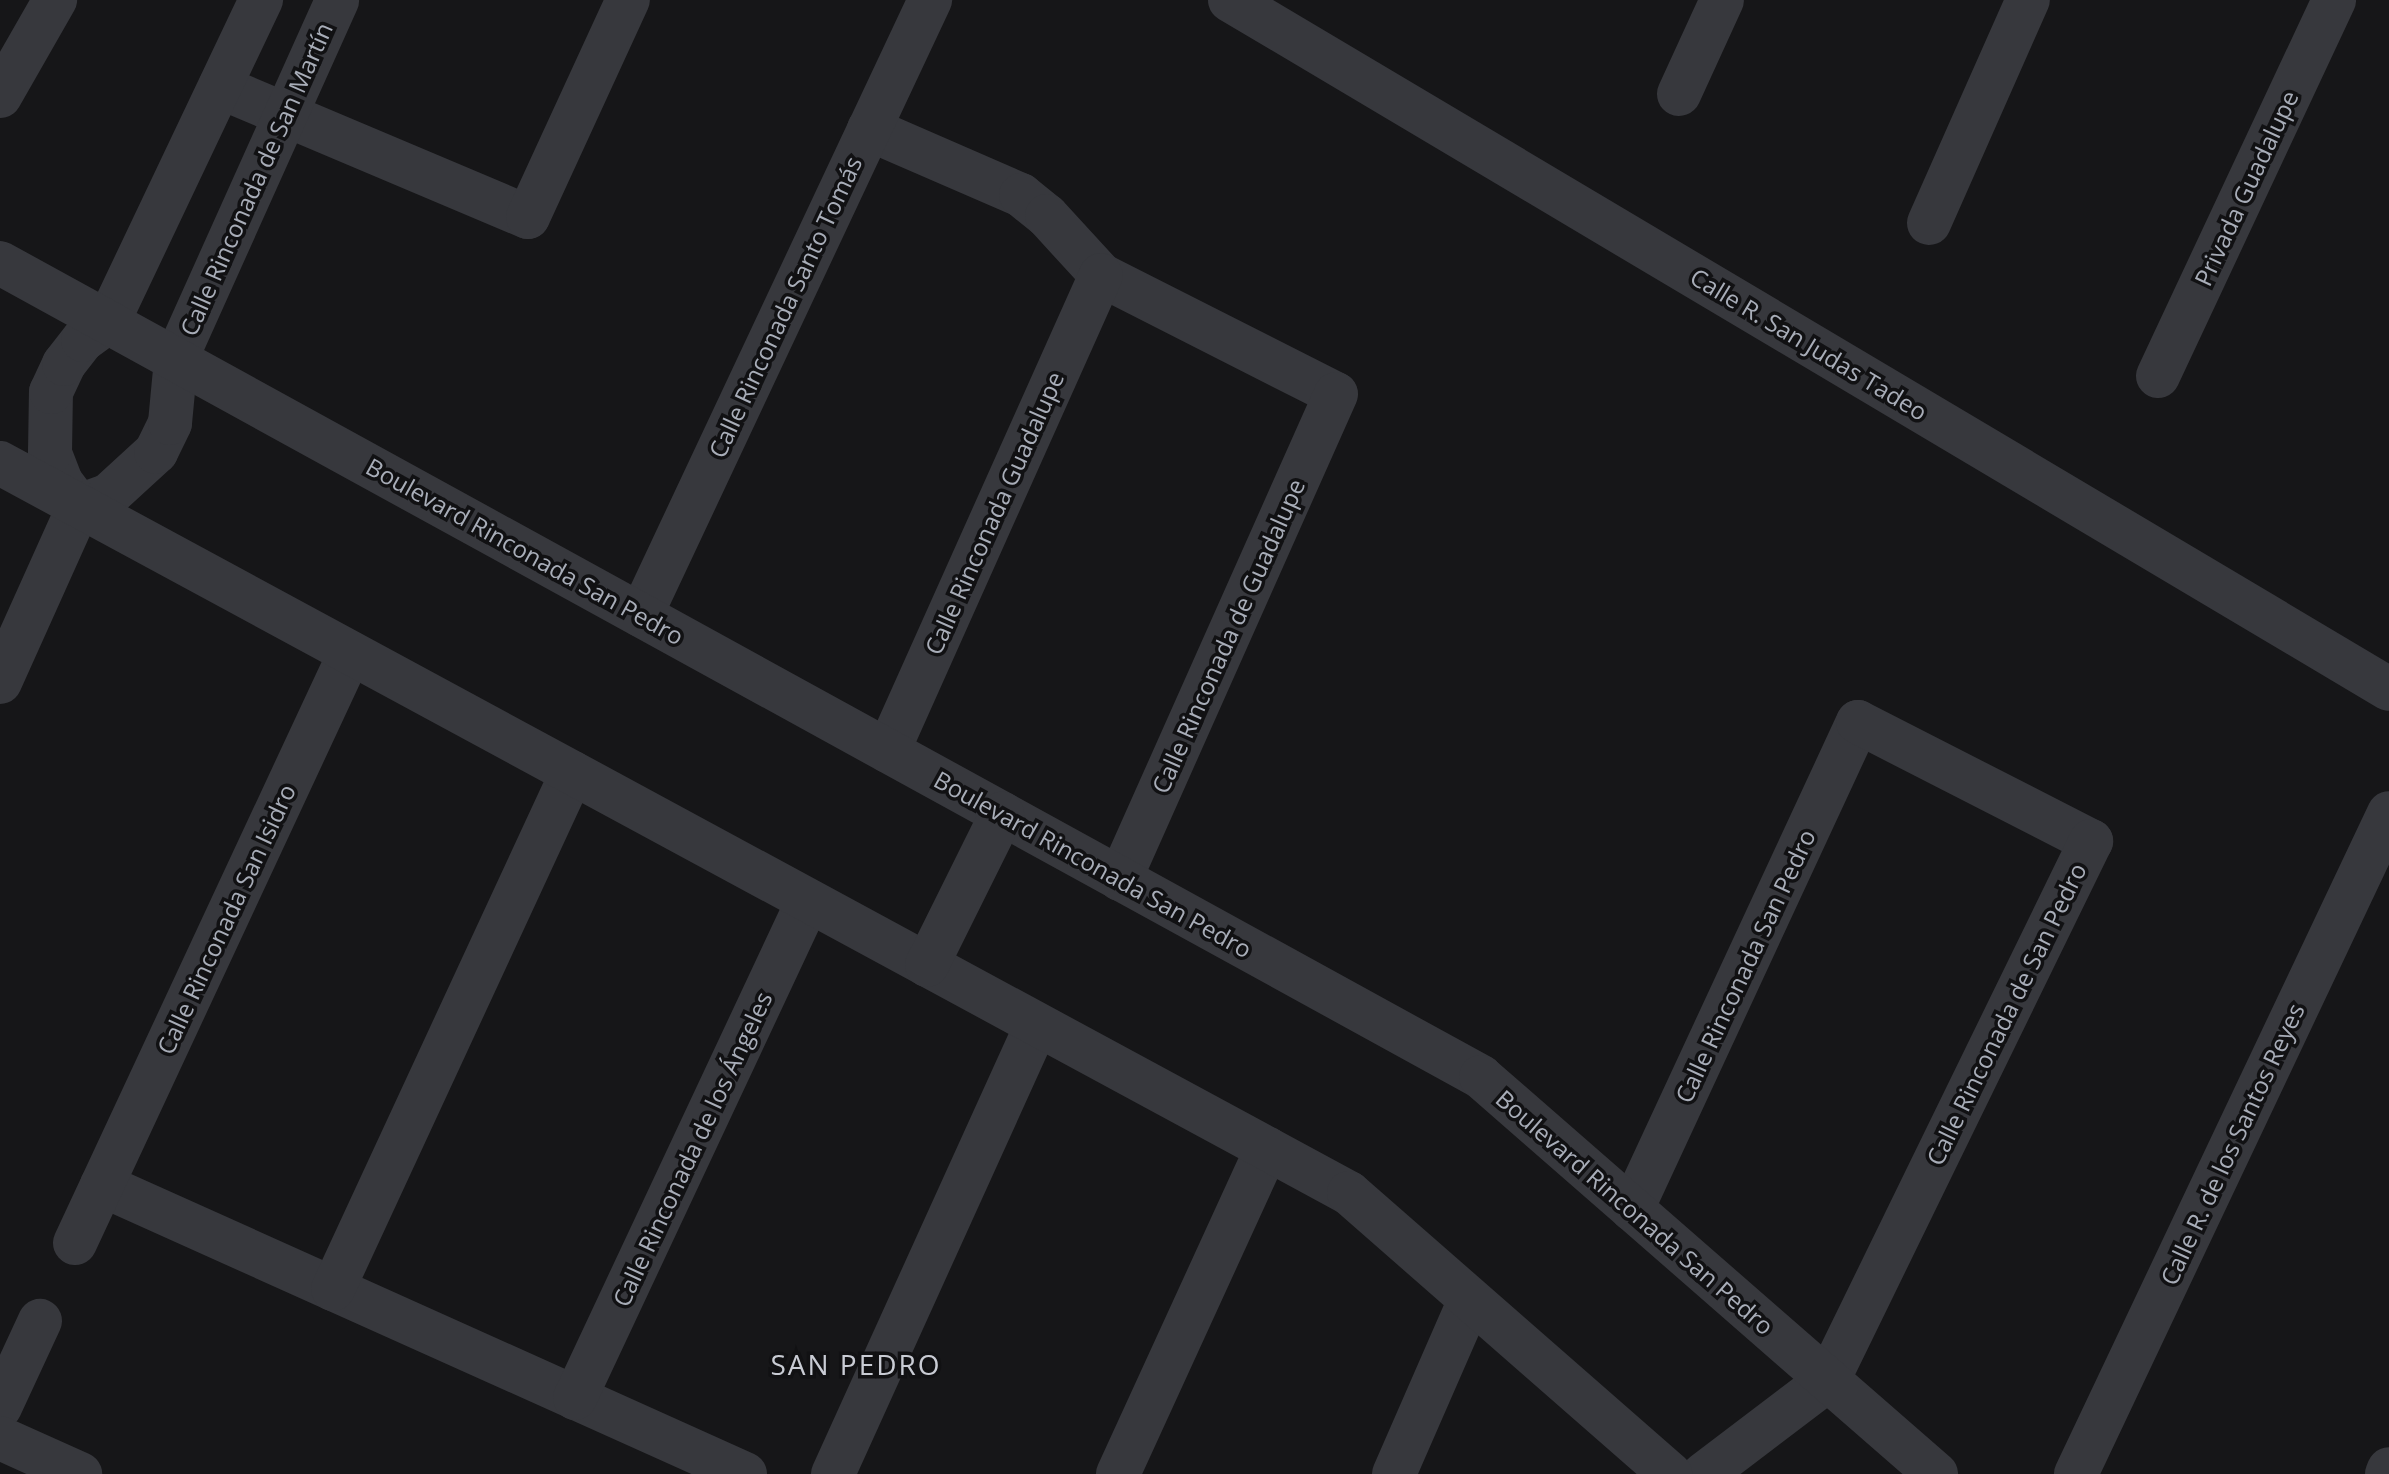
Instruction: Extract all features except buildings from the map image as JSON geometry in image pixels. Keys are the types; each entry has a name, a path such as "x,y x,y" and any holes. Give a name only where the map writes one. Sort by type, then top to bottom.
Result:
{"street":[{"path":"0,96 55,0"},
{"path":"79,506 61,482 50,453 51,392 64,364 83,340 108,322 261,0"},
{"name":"Calle Rinconada de San Martín","path":"176,359 337,0"},
{"path":"220,87 528,217 628,0"},
{"name":"Calle Rinconada Santo Tomás","path":"641,615 930,0"},
{"name":"Calle R. San Judas Tadeo","path":"1230,0 2389,689"},
{"path":"1679,94 1722,0"},
{"path":"1929,223 2028,0"},
{"name":"Privada Guadalupe","path":"2158,376 2334,0"},
{"path":"869,129 964,173 1021,195 1047,216 1101,275"},
{"name":"Boulevard Rinconada San Pedro","path":"0,263 1481,1077 1936,1474"},
{"name":"Calle Rinconada de Guadalupe","path":"1101,275 1336,394 1120,879"},
{"name":"Calle Rinconada Guadalupe","path":"888,751 1101,275"},
{"path":"0,682 79,506 109,495 156,452 170,423 176,359"},
{"path":"0,463 1349,1193 1670,1474"},
{"name":"Calle Rinconada San Isidro","path":"75,1243 350,653"},
{"name":"Calle Rinconada San Pedro","path":"1632,1209 1858,722"},
{"name":"Calle Rinconada de San Pedro","path":"1828,1380 2091,841 1858,722"},
{"path":"333,1289 572,773"},
{"name":"Calle R. de los Santos Reyes","path":"2076,1474 2389,813"},
{"path":"927,965 1002,814"},
{"name":"Calle Rinconada de los Ángeles","path":"575,1398 808,901"},
{"path":"833,1474 1037,1025"},
{"path":"1118,1474 1267,1149"},
{"path":"102,1185 745,1474"},
{"path":"1394,1474 1470,1300"},
{"path":"0,1407 40,1321"},
{"path":"1704,1474 1828,1380"},
{"path":"0,1438 80,1474"}],"district":[{"name":"SAN PEDRO","path":"856,1364"}]}
